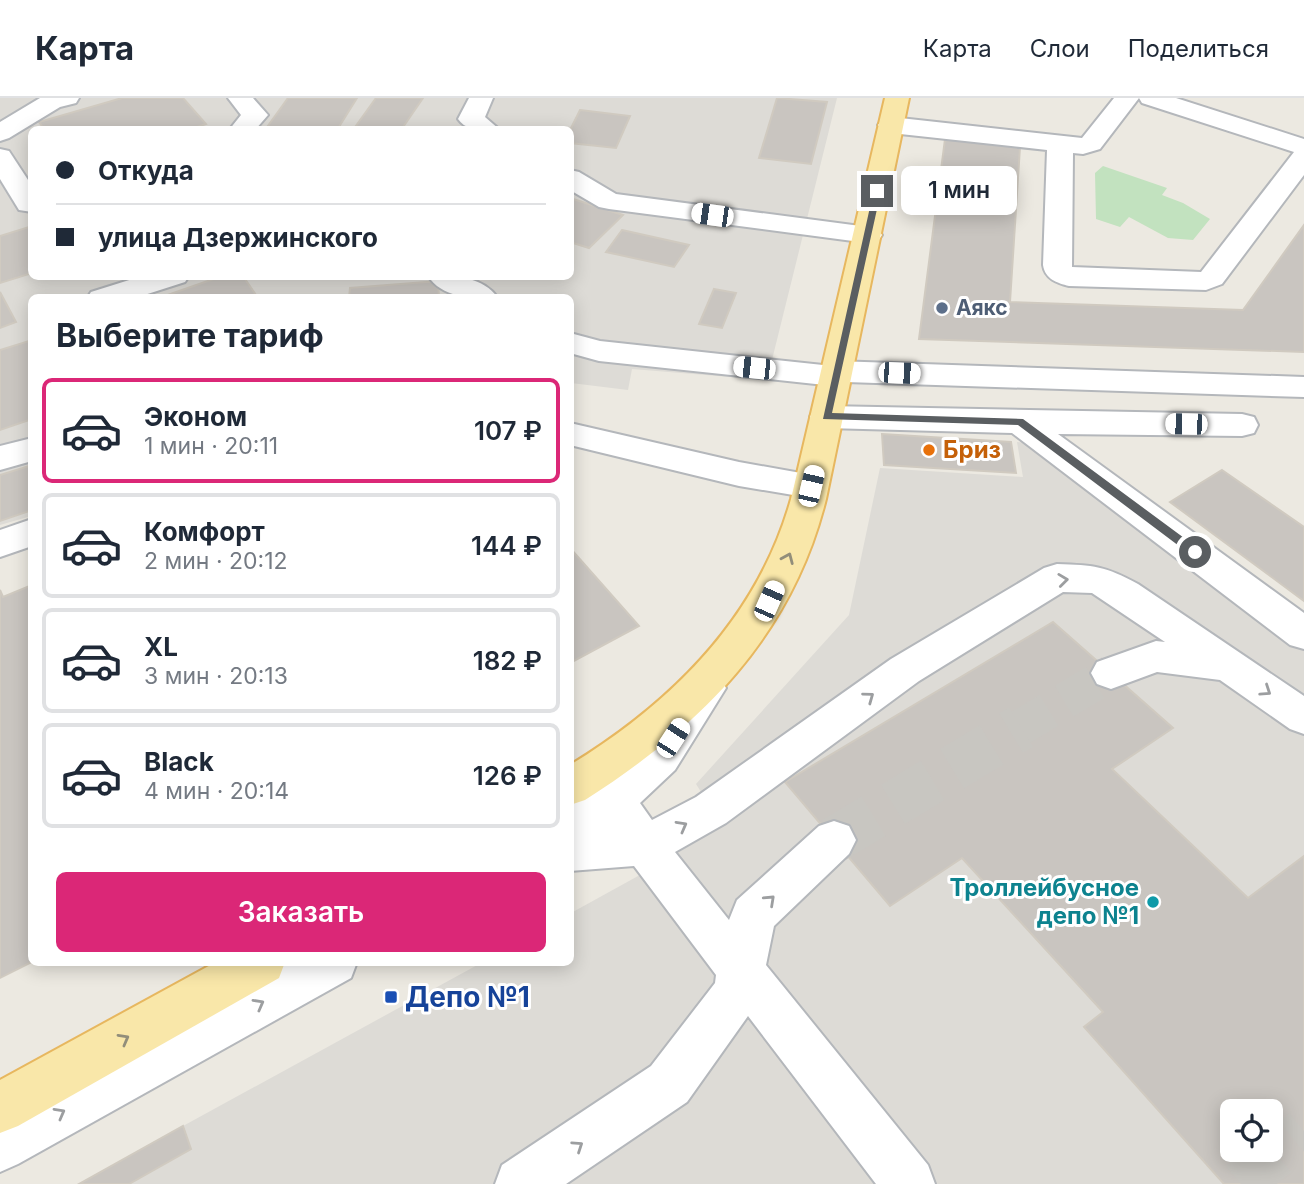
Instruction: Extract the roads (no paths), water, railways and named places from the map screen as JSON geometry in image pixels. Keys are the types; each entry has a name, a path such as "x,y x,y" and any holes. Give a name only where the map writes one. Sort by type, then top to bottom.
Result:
{"main road":[{"path":"574,785 608,765 658,729 713,677 769,601 790,554 811,486 894,111"},
{"path":"0,1108 255,966"}],"lane":[{"path":"0,133 51,102 67,98"},
{"path":"240,98 255,115 245,126"},
{"path":"481,98 471,119 482,126"},
{"path":"894,111 1060,144 1083,146 1091,144 1127,98"},
{"path":"1151,98 1304,147"},
{"path":"1215,98 1304,125"},
{"path":"1060,144 1057,265 1062,275 1077,278 1206,281 1212,278 1304,157"},
{"path":"0,158 28,202"},
{"path":"574,180 609,201 868,235"},
{"path":"115,294 163,280"},
{"path":"450,280 476,294"},
{"path":"574,344 599,351 835,373 1304,387"},
{"path":"827,416 1242,425"},
{"path":"1020,422 1304,634"},
{"path":"574,435 739,474 811,486"},
{"path":"0,458 28,450"},
{"path":"0,544 28,534"},
{"path":"574,851 646,846 711,810 905,670 1057,578 1098,579 1125,594 1304,717"},
{"path":"1111,673 1156,656 1229,666"},
{"path":"574,825 614,800 660,758 713,677"},
{"path":"614,800 740,970 909,1184"},
{"path":"521,1184 669,1084 736,993 754,915 834,840"},
{"path":"0,1146 327,966"}],"tunnel":[{"path":"1018,729 1111,673"},
{"path":"834,840 1021,727"},
{"path":"1241,1184 1304,1131"}],"place":[{"name":"Аякс","path":"942,308"},
{"name":"Бриз","path":"929,450"},
{"name":"Троллейбусное депо №1","path":"1153,902"},
{"name":"Депо №1","path":"391,997"}]}
